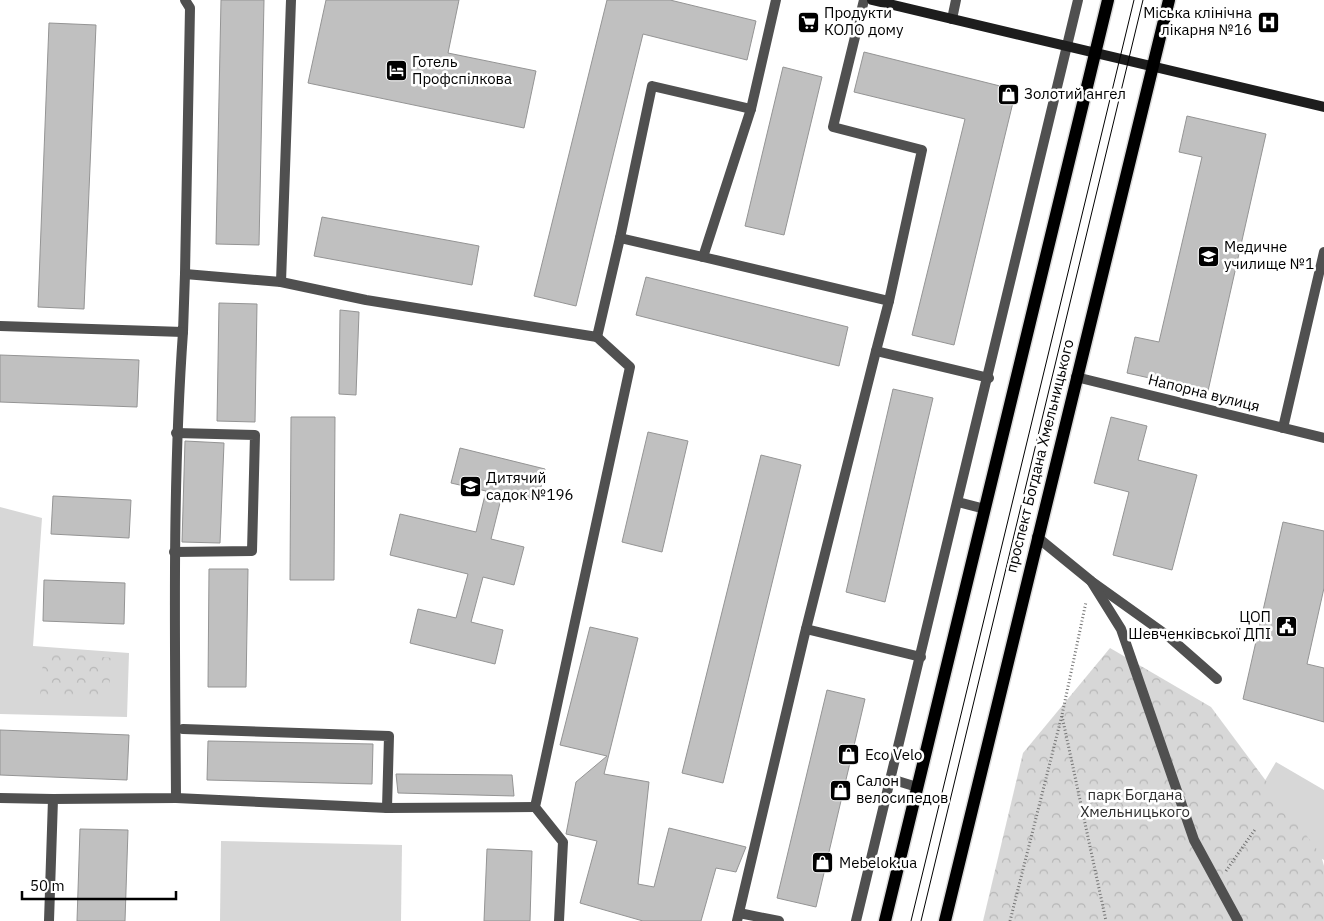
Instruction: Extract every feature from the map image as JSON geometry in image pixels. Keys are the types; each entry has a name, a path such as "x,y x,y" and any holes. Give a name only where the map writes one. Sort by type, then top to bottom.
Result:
{"main road":[{"path":"885,921 1108,0"},
{"name":"проспект Богдана Хмельницького","path":"945,921 1169,0"}],"street":[{"path":"176,798 174,552 176,433 185,274 190,8 185,0"},
{"path":"281,282 290,0"},
{"path":"703,257 751,109 776,0"},
{"path":"779,921 738,917 806,629 889,301 922,150 833,127 864,0"},
{"path":"872,0 1324,107"},
{"path":"952,19 956,0"},
{"path":"856,921 1078,0"},
{"path":"597,337 652,86 751,109"},
{"path":"620,238 889,301"},
{"path":"1283,428 1324,252"},
{"path":"185,274 281,282 366,300 597,337 630,367 534,807"},
{"path":"0,326 183,332"},
{"path":"876,350 988,378"},
{"name":"Напорна вулиця","path":"1076,377 1324,438"},
{"path":"174,552 252,551 255,435 176,433"},
{"path":"958,502 985,509"},
{"path":"1038,537 1091,581 1168,636 1217,679"},
{"path":"1091,581 1121,629 1180,805 1194,840 1238,921"},
{"path":"806,629 921,657"},
{"path":"183,729 389,736 387,808"},
{"path":"891,779 917,787"},
{"path":"0,798 176,798 387,808 534,807"},
{"path":"49,921 53,799"},
{"path":"534,807 563,842 560,921"}],"path":[{"path":"1010,921 1062,715 1091,581"},
{"path":"1062,715 1106,921"},
{"path":"1218,884 1256,828"}],"green space":[{"path":"0,507 42,518 33,646 129,653 127,717 0,714"},
{"name":"парк Богдана Хмельницького","path":"1110,648 1211,707 1321,855 1324,866 1324,921 983,921 1023,753"},
{"path":"44,650 112,658 108,700 40,696"},
{"path":"1276,762 1324,790 1324,860 1245,814"},
{"path":"221,841 402,845 401,921 220,921"}],"building":[{"path":"221,0 264,0 259,245 216,244"},
{"path":"326,0 459,0 448,53 536,71 524,128 308,83"},
{"path":"607,0 670,0 756,21 747,60 643,34 576,306 534,296"},
{"path":"49,23 96,25 84,309 38,307"},
{"path":"864,52 1016,90 954,345 912,335 965,119 854,92"},
{"path":"783,67 822,77 784,235 745,226"},
{"name":"Медичне училище №1","path":"1187,116 1266,134 1208,391 1127,373 1135,337 1159,342 1202,157 1179,152"},
{"path":"322,217 479,246 472,285 314,256"},
{"path":"646,277 848,327 839,366 636,315"},
{"path":"219,303 257,304 255,422 217,421"},
{"path":"340,310 359,312 356,395 339,394"},
{"path":"0,355 139,360 137,407 0,402"},
{"path":"893,389 933,398 885,602 846,592"},
{"path":"291,417 335,417 334,580 290,580"},
{"path":"1111,417 1147,426 1138,460 1197,475 1172,570 1113,555 1129,492 1094,483"},
{"path":"648,432 688,441 662,552 622,542"},
{"path":"185,441 224,443 220,543 182,542"},
{"path":"460,448 545,469 538,500 503,491 491,539 524,547 514,585 483,577 471,622 503,630 495,664 410,643 418,609 456,618 468,574 390,555 400,514 476,532 486,491 451,483"},
{"path":"761,455 801,465 723,783 682,773"},
{"path":"53,496 131,500 129,538 51,534"},
{"name":"ЦОП Шевченківської ДПІ","path":"1283,522 1324,531 1324,588 1307,664 1324,668 1324,722 1243,699"},
{"path":"209,569 248,569 246,687 208,687"},
{"path":"44,580 125,583 124,624 43,621"},
{"path":"590,627 638,638 604,774 649,782 638,884 654,887 669,828 746,847 736,872 716,868 701,921 643,921 580,903 597,841 566,834 576,782 607,756 560,745"},
{"path":"827,690 865,699 816,907 777,898"},
{"path":"0,730 129,735 127,780 0,775"},
{"path":"208,741 373,744 372,784 207,780"},
{"path":"396,774 512,775 514,796 398,793"},
{"path":"80,829 128,830 125,921 77,921"},
{"path":"487,849 532,851 530,921 484,921"}],"tram line":[{"path":"911,921 1134,0"},
{"path":"921,921 1143,0"}],"place":[{"name":"Продукти КОЛО дому","path":"808,22"},
{"name":"Міська клінічна лікарня №16","path":"1268,22"},
{"name":"Готель Профспілкова","path":"396,71"},
{"name":"Золотий ангел","path":"1008,94"},
{"name":"Медичне училище №1","path":"1208,256"},
{"name":"Дитячий садок №196","path":"470,487"},
{"name":"ЦОП Шевченківської ДПІ","path":"1287,626"},
{"name":"Eco Velo","path":"849,755"},
{"name":"Салон велосипедов","path":"840,790"},
{"name":"Mebelok.ua","path":"823,863"}]}
